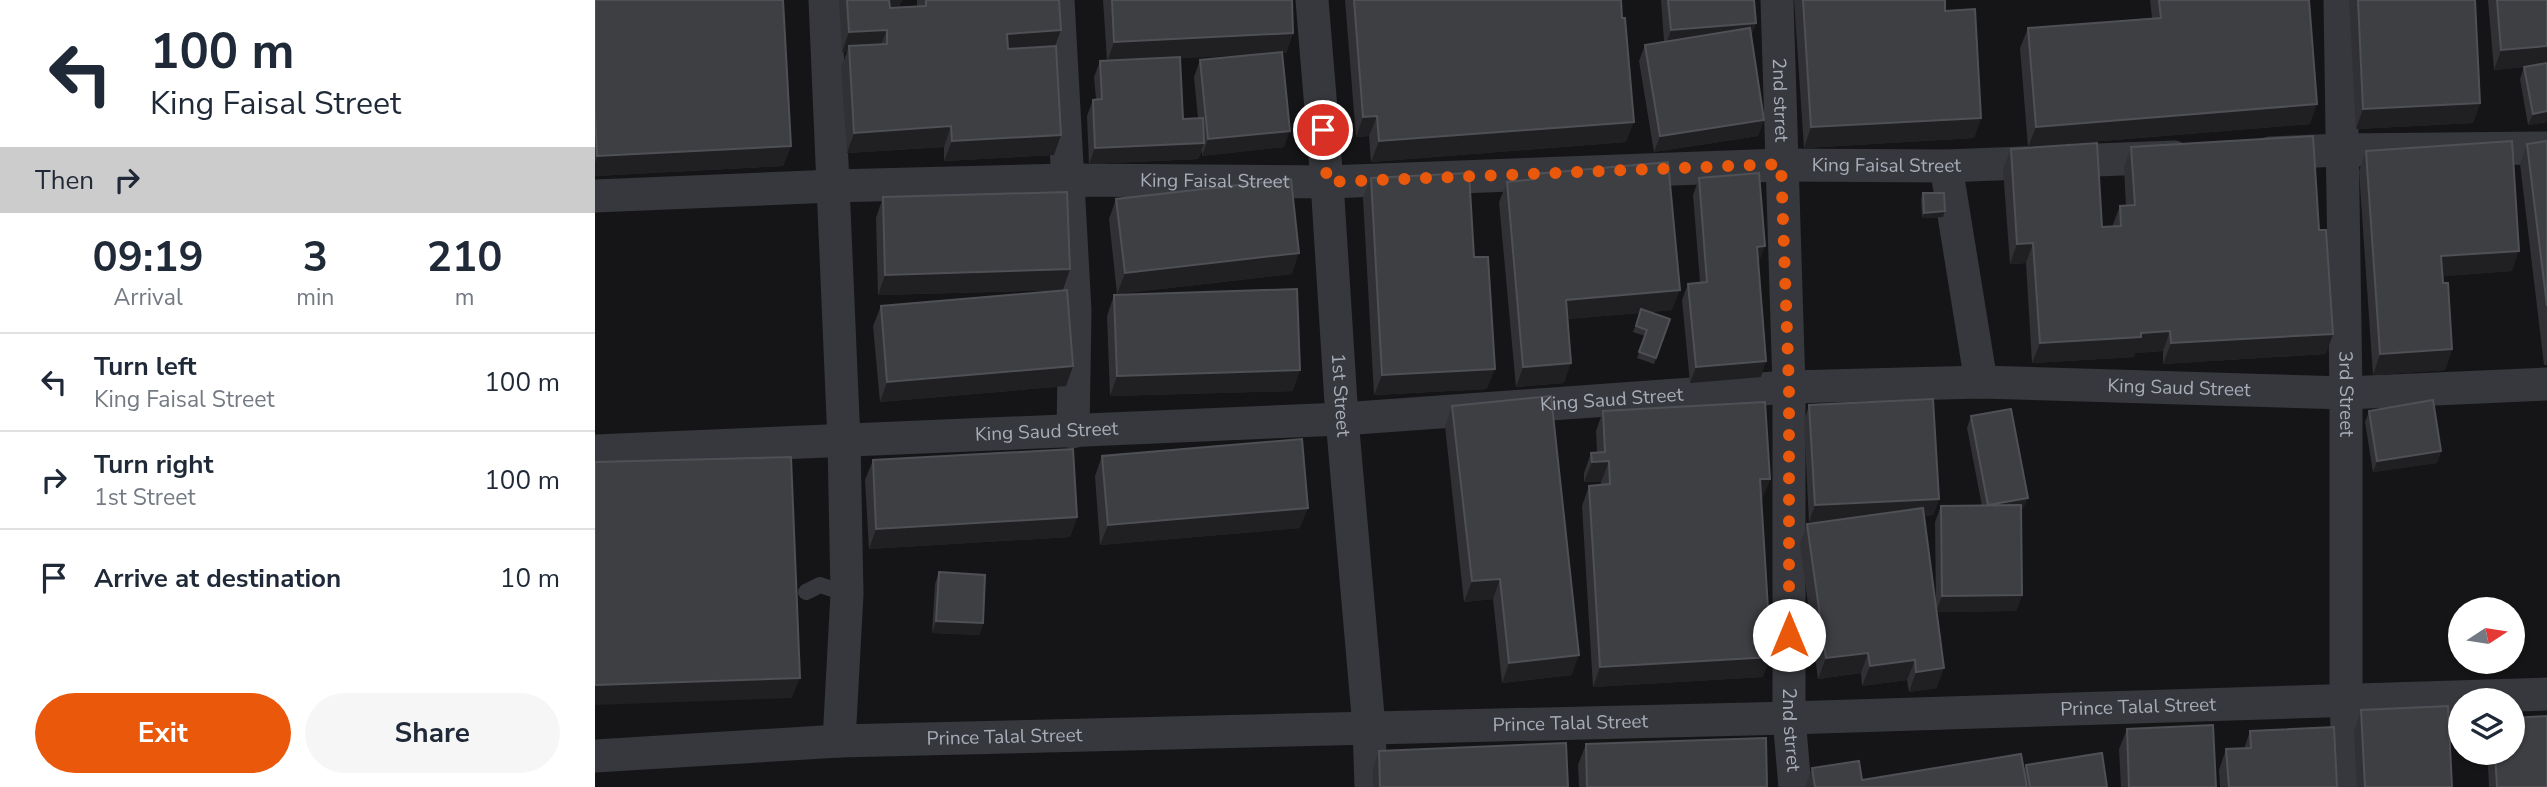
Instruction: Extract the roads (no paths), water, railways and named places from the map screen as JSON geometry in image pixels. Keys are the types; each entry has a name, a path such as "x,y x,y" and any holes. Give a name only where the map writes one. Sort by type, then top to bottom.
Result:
{"street":[{"path":"825,0 848,594 839,741"},
{"path":"1058,0 1076,311 1073,432"},
{"name":"1st Street","path":"1312,0 1342,419 1369,727 1371,787"},
{"name":"2nd strret","path":"1777,0 1789,387 1789,718 1795,787"},
{"name":"3rd Street","path":"2340,0 2349,787"},
{"path":"2247,154 2547,148"},
{"name":"King Faisal Street","path":"595,196 1067,180 1327,182 1781,164 1946,166 2206,155"},
{"path":"1946,166 1981,382"},
{"name":"King Saud Street","path":"595,451 1342,419 1789,387 1981,382 2346,393 2547,384"},
{"name":"Prince Talal Street","path":"595,756 839,741 1789,718 2547,694"}],"lane":[{"path":"806,592 820,585 848,594"}]}
